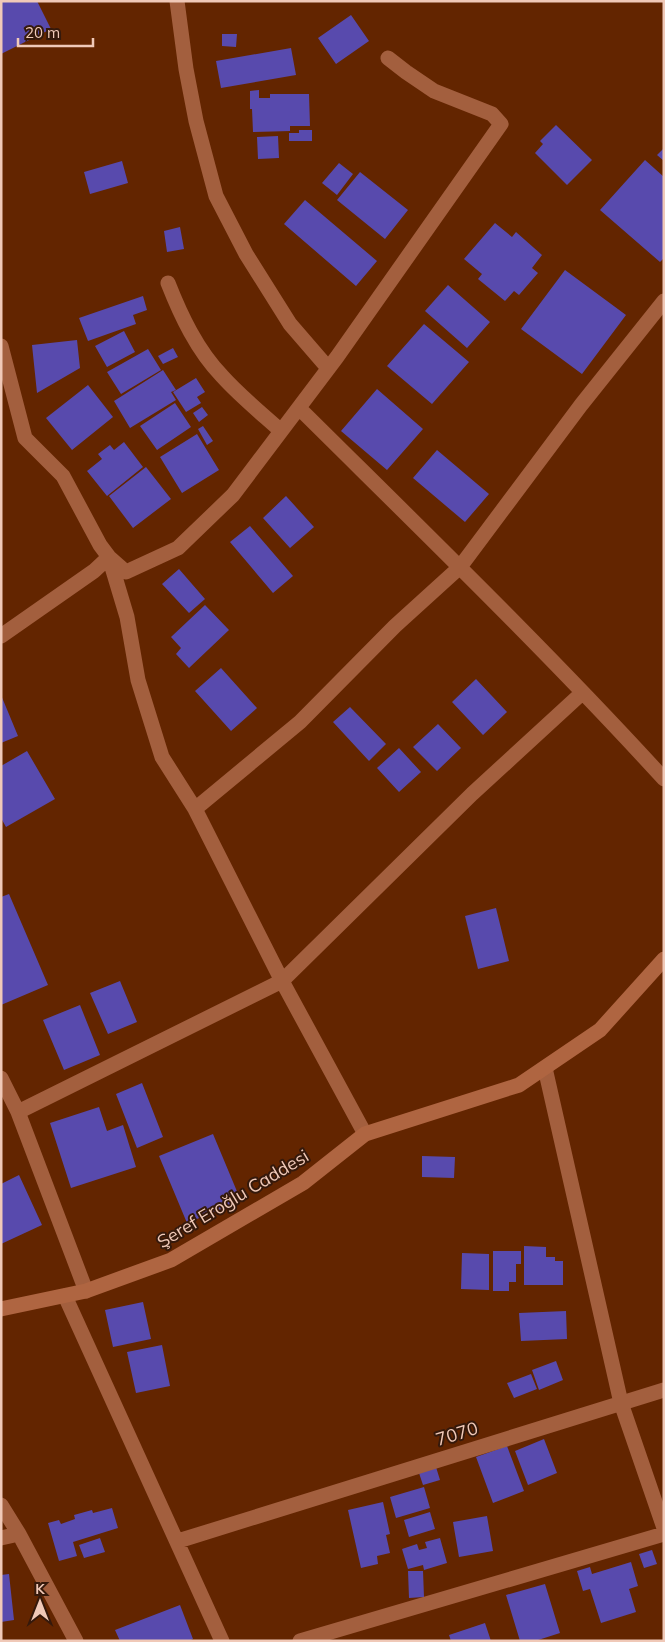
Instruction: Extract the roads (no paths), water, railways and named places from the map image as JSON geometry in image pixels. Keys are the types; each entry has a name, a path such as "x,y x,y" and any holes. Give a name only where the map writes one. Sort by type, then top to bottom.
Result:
{"street":[{"path":"177,1 186,69 196,121 216,196 246,254 290,324 328,368"},
{"path":"1,346 25,438 62,476 100,545 109,557 126,572 178,548 233,495 328,368 501,124 492,114 434,91 388,58"},
{"path":"168,283 177,306 195,341 221,376 281,431"},
{"path":"195,809 300,722 395,626 460,567 581,405 664,301"},
{"path":"299,408 460,567 664,779"},
{"path":"1,636 94,571 109,557"},
{"path":"109,557 127,617 138,680 162,757 195,809 282,981 365,1134"},
{"path":"18,1112 282,981 472,794 582,692"},
{"name":"Şeref Eroğlu Caddesi","path":"1,1309 86,1291 171,1260 303,1183 365,1134 519,1086 600,1030 664,959"},
{"path":"545,1068 621,1403 664,1528"},
{"path":"1,1078 18,1112 86,1291"},
{"path":"65,1296 222,1641"},
{"name":"7070","path":"178,1541 664,1390"},
{"path":"1,1505 19,1534 76,1641"},
{"path":"1,1538 19,1534"},
{"path":"300,1641 664,1534"}]}
